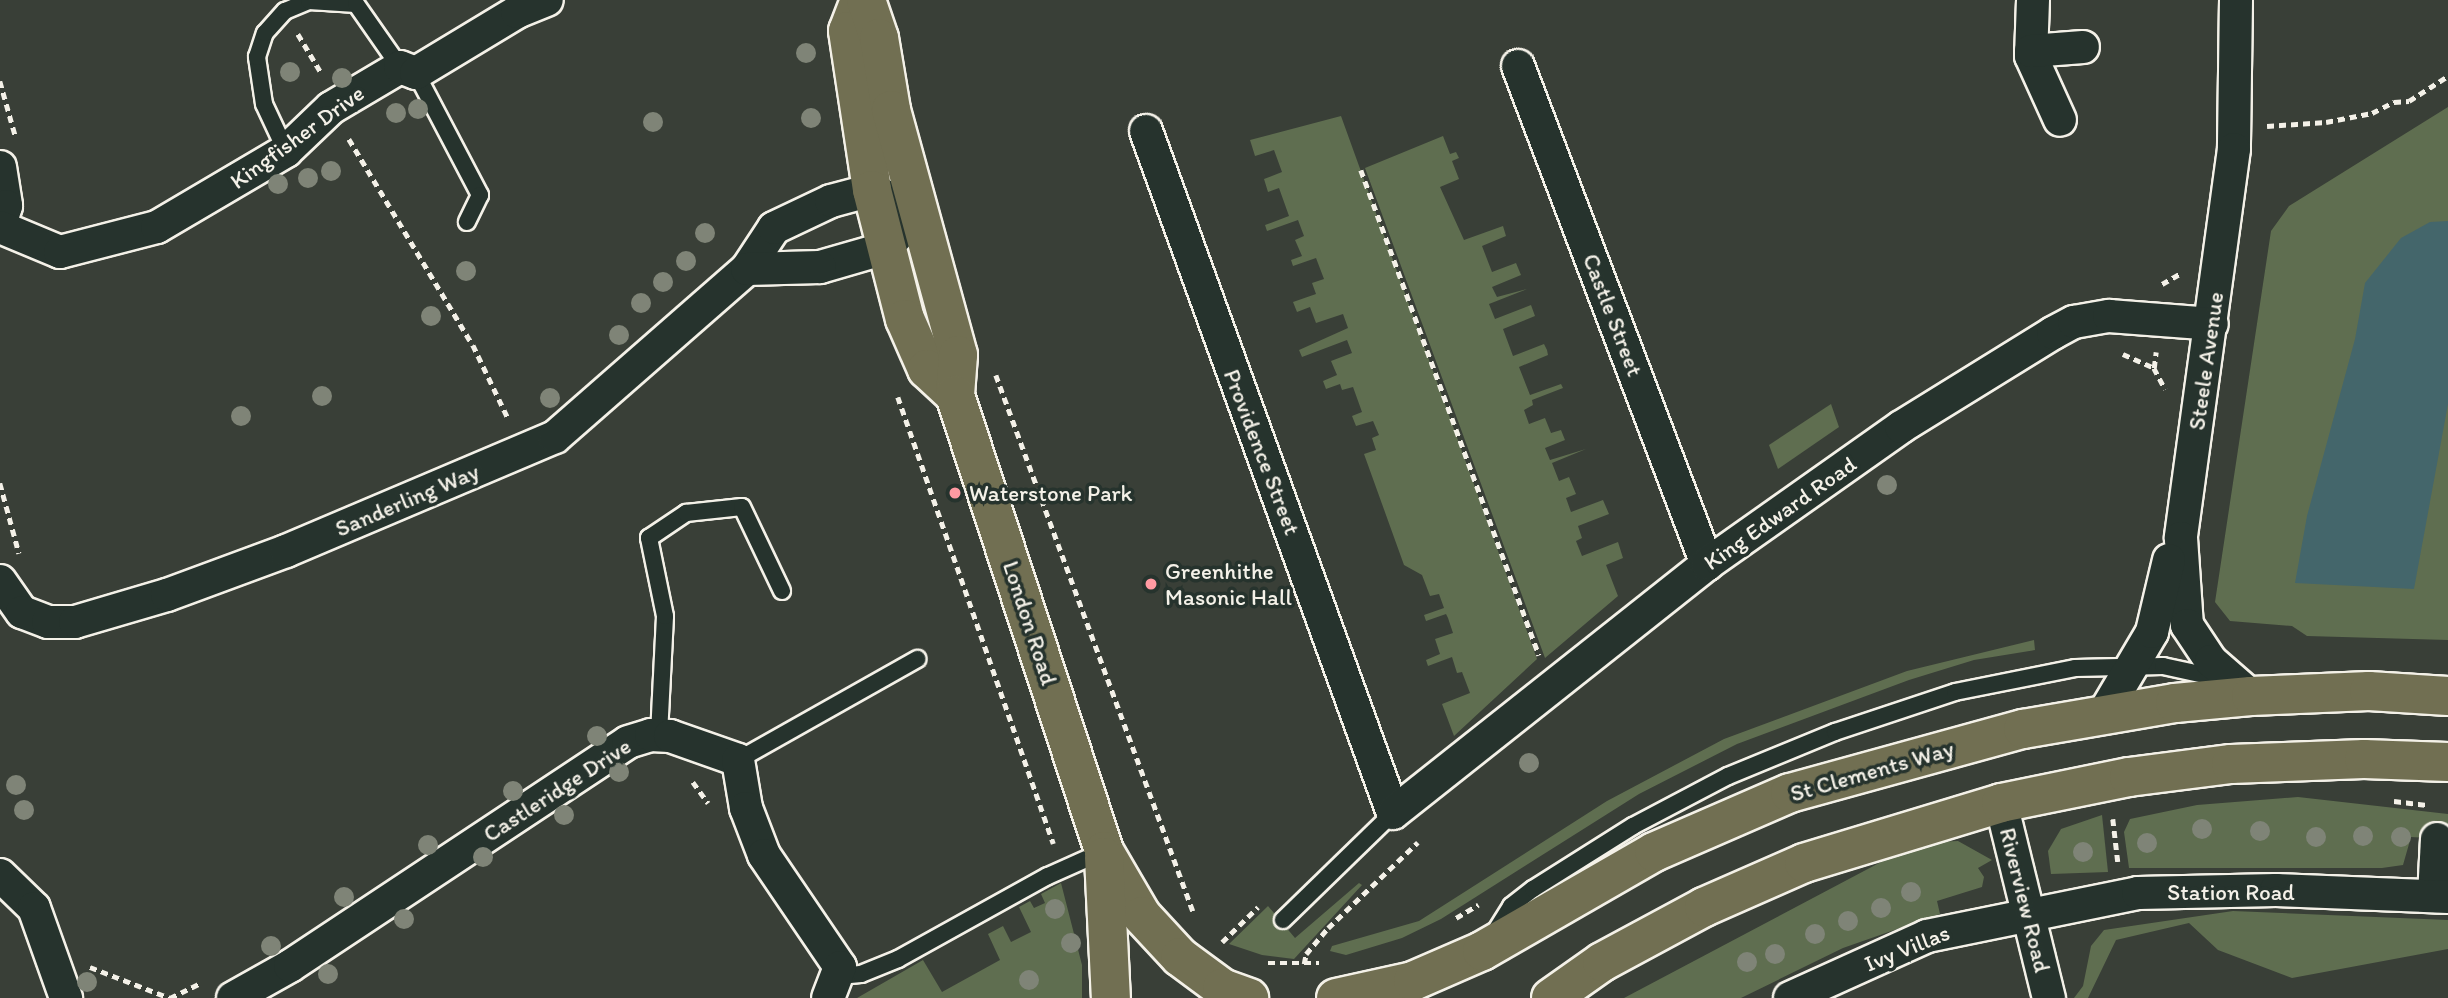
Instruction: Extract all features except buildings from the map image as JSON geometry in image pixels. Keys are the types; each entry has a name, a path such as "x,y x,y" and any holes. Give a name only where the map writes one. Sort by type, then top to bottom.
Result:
{"main road":[{"name":"London Road","path":"860,0 848,31 872,190 905,319 927,369 955,396"},
{"name":"London Road","path":"866,0 958,355 955,396 1104,851 1142,916 1180,957 1222,988 1249,998"},
{"name":"St Clements Way","path":"1330,980 1413,981 1482,951 1654,852 1790,793 2023,729 2103,715 2251,696 2369,691 2448,696"},
{"path":"1551,998 1602,962 1704,907 1804,863 2001,803 2129,777 2231,764 2352,759 2448,762"},
{"name":"London Road","path":"1104,851 1111,998"}],"street":[{"name":"Kingfisher Drive","path":"0,226 44,248 75,251 164,224 286,151 335,105 517,12 547,0"},
{"path":"2033,0 2031,51 2060,120"},
{"name":"Steele Avenue","path":"2236,0 2237,115 2212,324 2181,538 2187,625 2211,661 2251,696"},
{"path":"2031,51 2083,47"},
{"name":"Castle Street","path":"1518,66 1707,564"},
{"name":"Providence Street","path":"1146,131 1393,813"},
{"path":"0,226 6,206 8,155"},
{"path":"747,269 820,267 886,248 919,211 872,190"},
{"name":"Sanderling Way","path":"8,616 48,622 93,618 275,555 555,437 747,269 774,228 831,201 872,190"},
{"name":"King Edward Road","path":"1393,813 1707,564 1901,427 2064,327 2109,316 2212,324"},
{"path":"2103,715 2136,665 2152,632 2169,558 2181,538"},
{"path":"8,616 12,571"},
{"name":"Castleridge Drive","path":"222,988 290,966 628,741 659,735 738,760"},
{"path":"738,760 759,843 838,964 833,987"},
{"name":"Riverview Road","path":"2001,803 2049,998"},
{"name":"Station Road","path":"2029,912 2120,898 2228,890 2441,897 2437,839"},
{"path":"0,875 32,903 61,986"},
{"name":"Ivy Villas","path":"1790,998 1927,936 2029,912"}],"lane":[{"path":"286,151 264,104 257,57 265,33 285,11 309,1 356,4 408,70 480,195 467,222"},
{"path":"659,735 665,616 649,538 687,513 742,507 782,591"},
{"path":"738,760 917,659"},
{"path":"1482,951 1511,906 1553,876 1652,815 1795,746 1955,692 2075,668 2136,665 2197,670 2251,696"},
{"path":"1283,920 1393,813"},
{"path":"833,987 905,956 1063,868 1104,851"}],"path":[{"path":"285,11 335,105 473,345 524,450"},
{"path":"2262,126 2315,124 2372,113 2394,102 2409,101 2448,76"},
{"path":"0,81 8,155"},
{"path":"1361,170 1544,665"},
{"path":"2113,353 2154,368 2163,381 2167,401"},
{"path":"991,361 1142,765 1177,877 1198,920"},
{"path":"897,394 1063,868"},
{"path":"0,483 12,571"},
{"path":"687,773 714,811"},
{"path":"2384,799 2440,806"},
{"path":"2120,814 2113,814 2120,898"},
{"path":"1304,964 1306,954 1328,928 1376,878 1424,836"},
{"path":"1212,940 1221,947 1266,900"},
{"path":"1451,920 1483,901"},
{"path":"1263,963 1304,964 1330,980"},
{"path":"61,986 82,964 176,998 222,988"}],"green space":[{"path":"2448,107 2448,640 2307,636 2292,626 2230,621 2215,602 2271,231 2289,206"},
{"path":"1341,116 1537,659 1454,736 1442,704 1470,693 1462,672 1457,673 1452,657 1428,666 1426,660 1440,654 1435,639 1453,633 1448,618 1446,614 1426,621 1424,615 1444,608 1439,594 1430,596 1422,575 1404,565 1364,454 1376,450 1372,438 1379,435 1373,421 1356,426 1352,416 1362,412 1353,387 1342,390 1340,384 1326,389 1323,381 1337,375 1331,361 1352,353 1347,340 1302,357 1299,350 1348,328 1343,314 1316,323 1310,307 1297,312 1293,302 1316,294 1312,283 1324,279 1316,258 1293,266 1291,260 1302,256 1295,240 1304,236 1298,220 1267,231 1265,225 1289,216 1279,188 1268,192 1264,179 1282,172 1274,150 1255,156 1250,140"},
{"path":"1443,136 1450,154 1456,152 1459,158 1452,161 1459,179 1440,187 1464,240 1503,226 1506,236 1482,246 1492,272 1516,263 1521,275 1492,287 1497,297 1527,289 1489,304 1495,319 1531,305 1535,316 1503,329 1513,356 1544,344 1547,350 1548,355 1519,367 1530,395 1561,384 1563,388 1532,400 1533,405 1524,410 1529,424 1545,418 1551,433 1561,430 1565,440 1545,448 1550,460 1586,449 1552,463 1559,481 1569,477 1576,494 1566,498 1571,512 1603,500 1609,514 1578,526 1582,538 1576,541 1582,556 1618,542 1623,558 1606,565 1618,596 1545,658 1365,168"},
{"path":"1831,404 1839,427 1778,469 1769,445"},
{"path":"2034,640 2035,650 1974,660 1909,680 1737,744 1639,794 1441,919 1402,938 1346,955 1330,951 1332,946 1419,921 1607,801 1724,739 1907,671"},
{"path":"2298,797 2448,814 2448,839 2411,837 2403,865 2382,868 2129,868 2124,832 2130,819 2197,805"},
{"path":"2102,815 2108,872 2051,874 2048,851 2061,829"},
{"path":"1958,841 1992,860 1978,868 1984,877 1982,887 1937,901 1940,914 1843,948 1741,998 1624,998 1881,862 1934,842"},
{"path":"1061,883 1082,965 1082,998 857,998 923,960 942,992 1000,960 988,934 1003,926 1011,942 1031,932 1019,907 1030,901 1034,908 1045,903 1041,894"},
{"path":"1359,883 1362,885 1294,959 1262,955 1229,944 1268,906 1295,938"},
{"path":"2233,911 2448,920 2448,949 2292,978 2218,950 2189,923 2116,940 2088,998 2074,998 2083,986 2091,946 2104,930"}],"water":[{"path":"2448,221 2448,404 2414,589 2295,583 2307,516 2355,339 2365,283 2401,238 2430,222"}],"place":[{"name":"Waterstone Park","path":"955,493"},
{"name":"Greenhithe Masonic Hall","path":"1151,584"}]}
